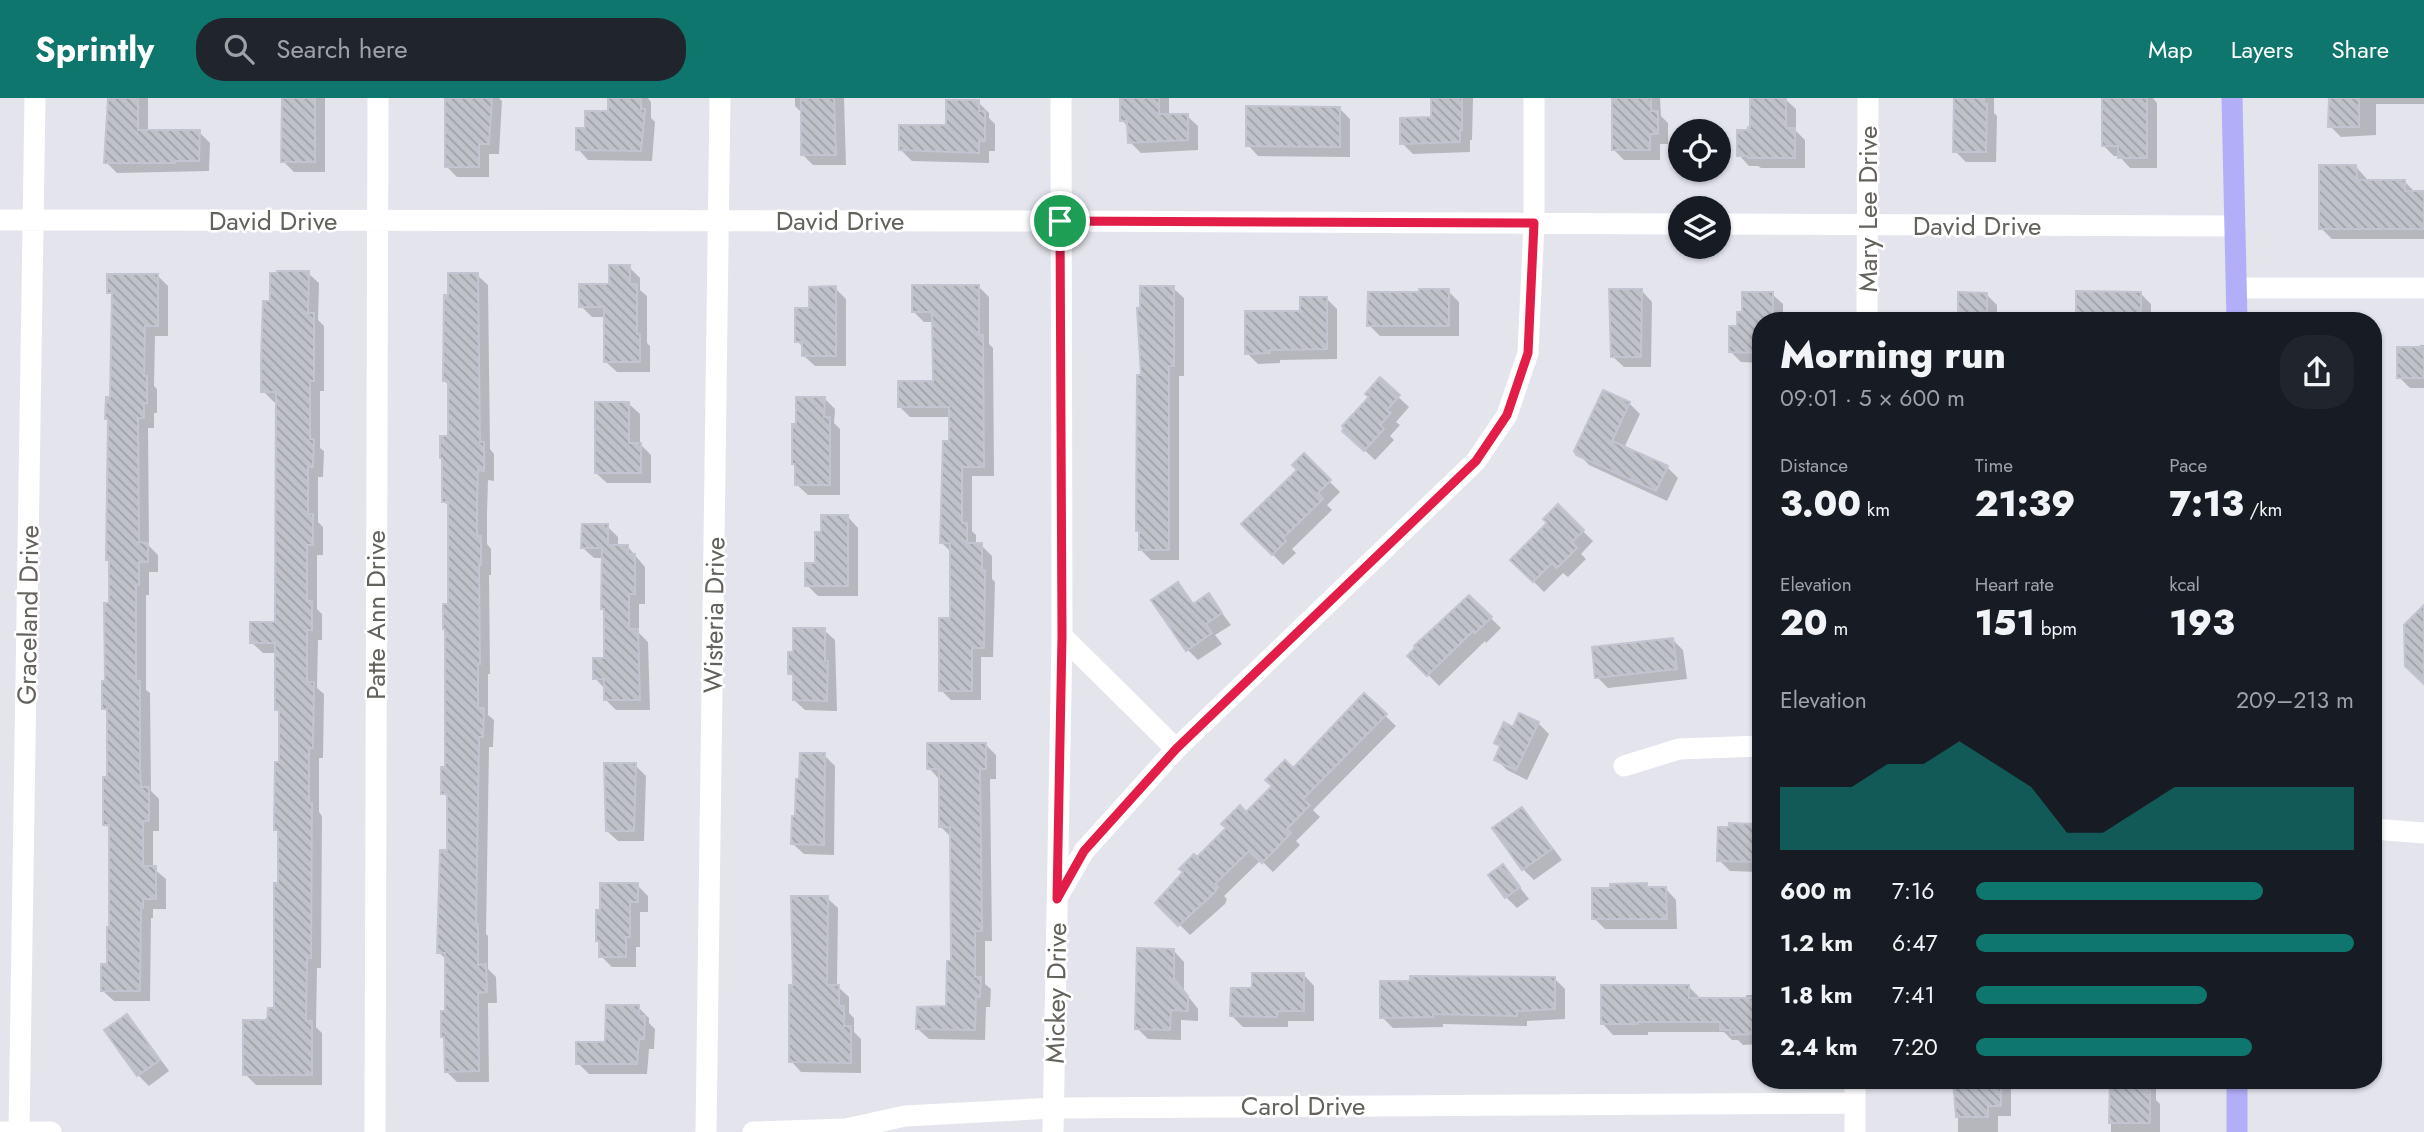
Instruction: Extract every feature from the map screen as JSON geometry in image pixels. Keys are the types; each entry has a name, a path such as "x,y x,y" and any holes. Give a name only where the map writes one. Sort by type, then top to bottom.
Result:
{"main road":[{"path":"2232,98 2237,312"},
{"path":"2237,1089 2238,1132"}],"street":[{"name":"Graceland Drive","path":"19,1132 35,98"},
{"name":"Patte Ann Drive","path":"375,1132 378,98"},
{"name":"Wisteria Drive","path":"706,1132 720,98"},
{"name":"Mickey Drive","path":"1053,1132 1062,636 1061,98"},
{"path":"1057,899 1084,851 1176,749 1476,461 1507,415 1528,353 1534,223 1534,98"},
{"name":"Mary Lee Drive","path":"1867,312 1868,98"},
{"name":"David Drive","path":"0,220 1668,224"},
{"name":"David Drive","path":"1731,224 2235,226"},
{"path":"2237,288 2424,288"},
{"path":"1062,636 1176,749"},
{"path":"1624,766 1679,749 1752,746"},
{"path":"2382,830 2424,833"},
{"path":"1855,1089 1855,1132"},
{"name":"Carol Drive","path":"752,1132 846,1129 905,1116 1054,1108 1855,1103"},
{"path":"0,1132 51,1132"}],"building":[{"path":"108,98 138,98 138,130 200,130 199,161 104,163"},
{"path":"282,98 315,98 315,162 281,162"},
{"path":"445,98 492,98 489,144 479,144 479,167 445,167"},
{"path":"608,98 641,98 641,109 645,109 641,151 576,150 576,128 585,128 585,111 608,111"},
{"path":"801,98 834,98 836,155 801,155"},
{"path":"1120,98 1159,98 1159,114 1188,114 1188,140 1128,143 1127,121 1120,121"},
{"path":"1431,98 1462,98 1460,142 1400,144 1400,118 1431,117"},
{"path":"1612,98 1651,98 1651,111 1658,111 1658,134 1650,134 1650,150 1612,150"},
{"path":"1750,98 1786,98 1786,128 1795,128 1795,158 1737,156 1737,130 1748,130 1750,127"},
{"path":"1954,98 1984,98 1984,104 1987,104 1986,152 1953,152"},
{"path":"2102,98 2147,98 2147,158 2118,158 2118,146 2102,146"},
{"path":"2329,98 2359,98 2359,127 2328,127"},
{"path":"946,100 979,100 979,111 985,111 985,141 979,141 979,153 899,150 899,125 946,125"},
{"path":"1246,106 1340,107 1340,147 1246,146"},
{"path":"2319,165 2356,165 2357,180 2405,180 2405,191 2424,191 2424,229 2319,229"},
{"path":"609,265 630,265 630,284 637,284 640,362 604,362 604,307 579,307 579,284 609,284"},
{"path":"309,271 308,313 314,313 314,381 310,381 313,467 308,467 308,514 313,514 313,545 307,545 307,601 312,601 312,630 307,630 307,682 314,682 313,748 309,748 309,803 312,803 311,958 307,958 306,1021 312,1021 312,1075 243,1075 243,1020 267,1020 268,1008 274,1008 274,883 278,883 278,830 274,830 275,762 279,762 279,710 275,710 275,643 250,643 250,622 275,622 276,392 261,392 261,358 263,301 270,301 270,273"},
{"path":"448,273 478,273 480,442 484,442 484,471 478,470 477,502 477,536 481,536 478,708 484,708 483,737 479,737 476,924 478,965 486,964 487,992 478,993 479,1071 445,1072 441,1011 445,1011 445,953 437,953 440,850 447,850 447,794 441,794 441,767 445,767 443,604 448,604 448,502 442,502 440,436 448,436 448,381 443,381 444,295 448,295"},
{"path":"107,274 158,274 158,326 145,326 144,376 147,376 147,403 144,403 144,418 138,418 139,542 148,543 148,562 139,562 139,585 136,585 136,681 140,681 141,787 149,787 149,821 143,821 143,866 156,866 156,899 143,899 141,908 140,991 101,991 101,964 107,964 109,927 109,825 103,825 103,777 107,777 107,709 102,709 102,681 105,681 104,603 109,603 109,560 106,560 108,419 105,419 106,397 110,397 112,293 107,293"},
{"path":"912,285 979,285 979,335 983,335 984,467 962,467 962,523 967,523 967,543 982,543 982,570 985,570 984,648 972,648 972,691 939,691 939,618 950,618 950,543 940,543 943,441 949,441 949,407 898,407 898,381 933,381 932,312 912,312"},
{"path":"836,286 836,356 802,356 802,342 795,342 795,308 809,308 809,287"},
{"path":"1140,286 1174,286 1174,366 1169,366 1169,550 1139,550 1139,531 1136,531 1137,375 1141,375 1137,308 1140,308"},
{"path":"1419,289 1449,289 1449,326 1367,326 1368,292 1419,292"},
{"path":"1609,289 1642,289 1641,357 1611,357"},
{"path":"2076,291 2141,292 2141,312 2076,312"},
{"path":"1742,292 1773,292 1773,312 1752,312 1752,353 1729,352 1729,326 1737,326 1737,312 1742,312"},
{"path":"1958,292 1987,293 1987,312 1958,312"},
{"path":"1300,297 1327,297 1327,349 1270,350 1270,353 1245,354 1245,311 1300,311"},
{"path":"2397,347 2424,347 2424,378 2397,378"},
{"path":"1380,377 1400,395 1387,410 1391,413 1380,425 1384,429 1364,451 1342,431 1342,426 1369,397 1365,394"},
{"path":"1603,390 1630,402 1612,441 1668,466 1656,491 1576,455 1574,451"},
{"path":"796,397 825,397 824,417 830,417 830,485 795,485 792,424 796,424"},
{"path":"595,402 629,402 629,443 641,443 641,473 595,473"},
{"path":"1304,453 1331,480 1318,493 1323,499 1283,538 1286,541 1272,555 1241,524 1297,470 1292,465"},
{"path":"1558,504 1584,530 1572,542 1577,548 1557,568 1552,563 1533,582 1510,560 1547,523 1543,519"},
{"path":"821,515 848,515 848,586 805,586 805,563 815,563 815,532 821,532"},
{"path":"582,524 608,524 608,545 628,545 628,554 635,554 635,594 629,594 629,629 638,629 640,700 604,700 604,679 593,679 593,658 604,658 604,609 601,609 602,548 581,548"},
{"path":"1178,582 1193,604 1209,593 1222,613 1206,624 1212,633 1186,651 1151,600"},
{"path":"1469,595 1492,617 1475,633 1473,631 1427,676 1407,656 1414,646"},
{"path":"2424,605 2424,684 2405,666 2404,625"},
{"path":"793,628 825,628 827,701 793,700 793,674 788,674 788,652 793,652"},
{"path":"1673,638 1677,669 1595,678 1592,647"},
{"path":"1364,693 1387,714 1303,799 1310,805 1287,829 1291,833 1262,863 1249,851 1215,884 1218,887 1214,893 1178,926 1155,903 1183,872 1179,869 1194,854 1197,857 1226,828 1221,824 1240,805 1246,812 1272,786 1265,780 1285,760 1293,768"},
{"path":"1519,713 1539,722 1516,770 1494,760 1500,746 1494,743 1504,722 1513,727"},
{"path":"927,743 986,743 986,769 980,769 982,931 975,931 975,977 981,977 980,997 976,997 975,1030 916,1029 917,1007 946,1006 947,961 951,961 950,827 939,827 939,769 927,769"},
{"path":"800,753 825,753 824,845 791,844"},
{"path":"604,763 636,763 634,831 606,831"},
{"path":"1522,807 1552,849 1522,870 1492,828"},
{"path":"1729,823 1752,824 1752,862 1717,861 1718,827 1729,827"},
{"path":"1503,864 1520,887 1505,898 1488,875"},
{"path":"600,883 638,883 638,902 630,902 630,937 626,937 626,957 599,957 596,910 600,910"},
{"path":"1647,883 1647,887 1666,887 1667,919 1592,919 1592,888 1610,888 1610,884"},
{"path":"791,896 828,896 827,985 839,985 839,1006 844,1006 844,1026 851,1026 851,1063 789,1062 789,985 793,985"},
{"path":"1137,948 1174,949 1174,979 1188,996 1188,1011 1171,1010 1170,1030 1135,1029"},
{"path":"1252,973 1304,973 1304,1011 1278,1011 1277,1017 1230,1016 1231,988 1252,988"},
{"path":"1410,976 1555,977 1555,1009 1517,1011 1517,1016 1433,1014 1433,1017 1380,1018 1380,981 1410,981"},
{"path":"1601,985 1689,985 1689,998 1752,998 1752,1034 1731,1035 1730,1030 1720,1030 1720,1022 1601,1024"},
{"path":"606,1005 639,1005 639,1016 645,1016 644,1039 639,1039 637,1064 576,1064 576,1042 605,1042"},
{"path":"127,1014 160,1060 137,1076 104,1030"},
{"path":"1954,1089 2001,1089 2001,1106 1988,1106 1988,1117 1956,1117"},
{"path":"2110,1089 2150,1091 2150,1123 2109,1123"}],"route":[{"path":"1060,221 1534,223 1528,353 1507,415 1476,461 1176,749 1084,851 1057,899 1062,636 1060,221"}]}
